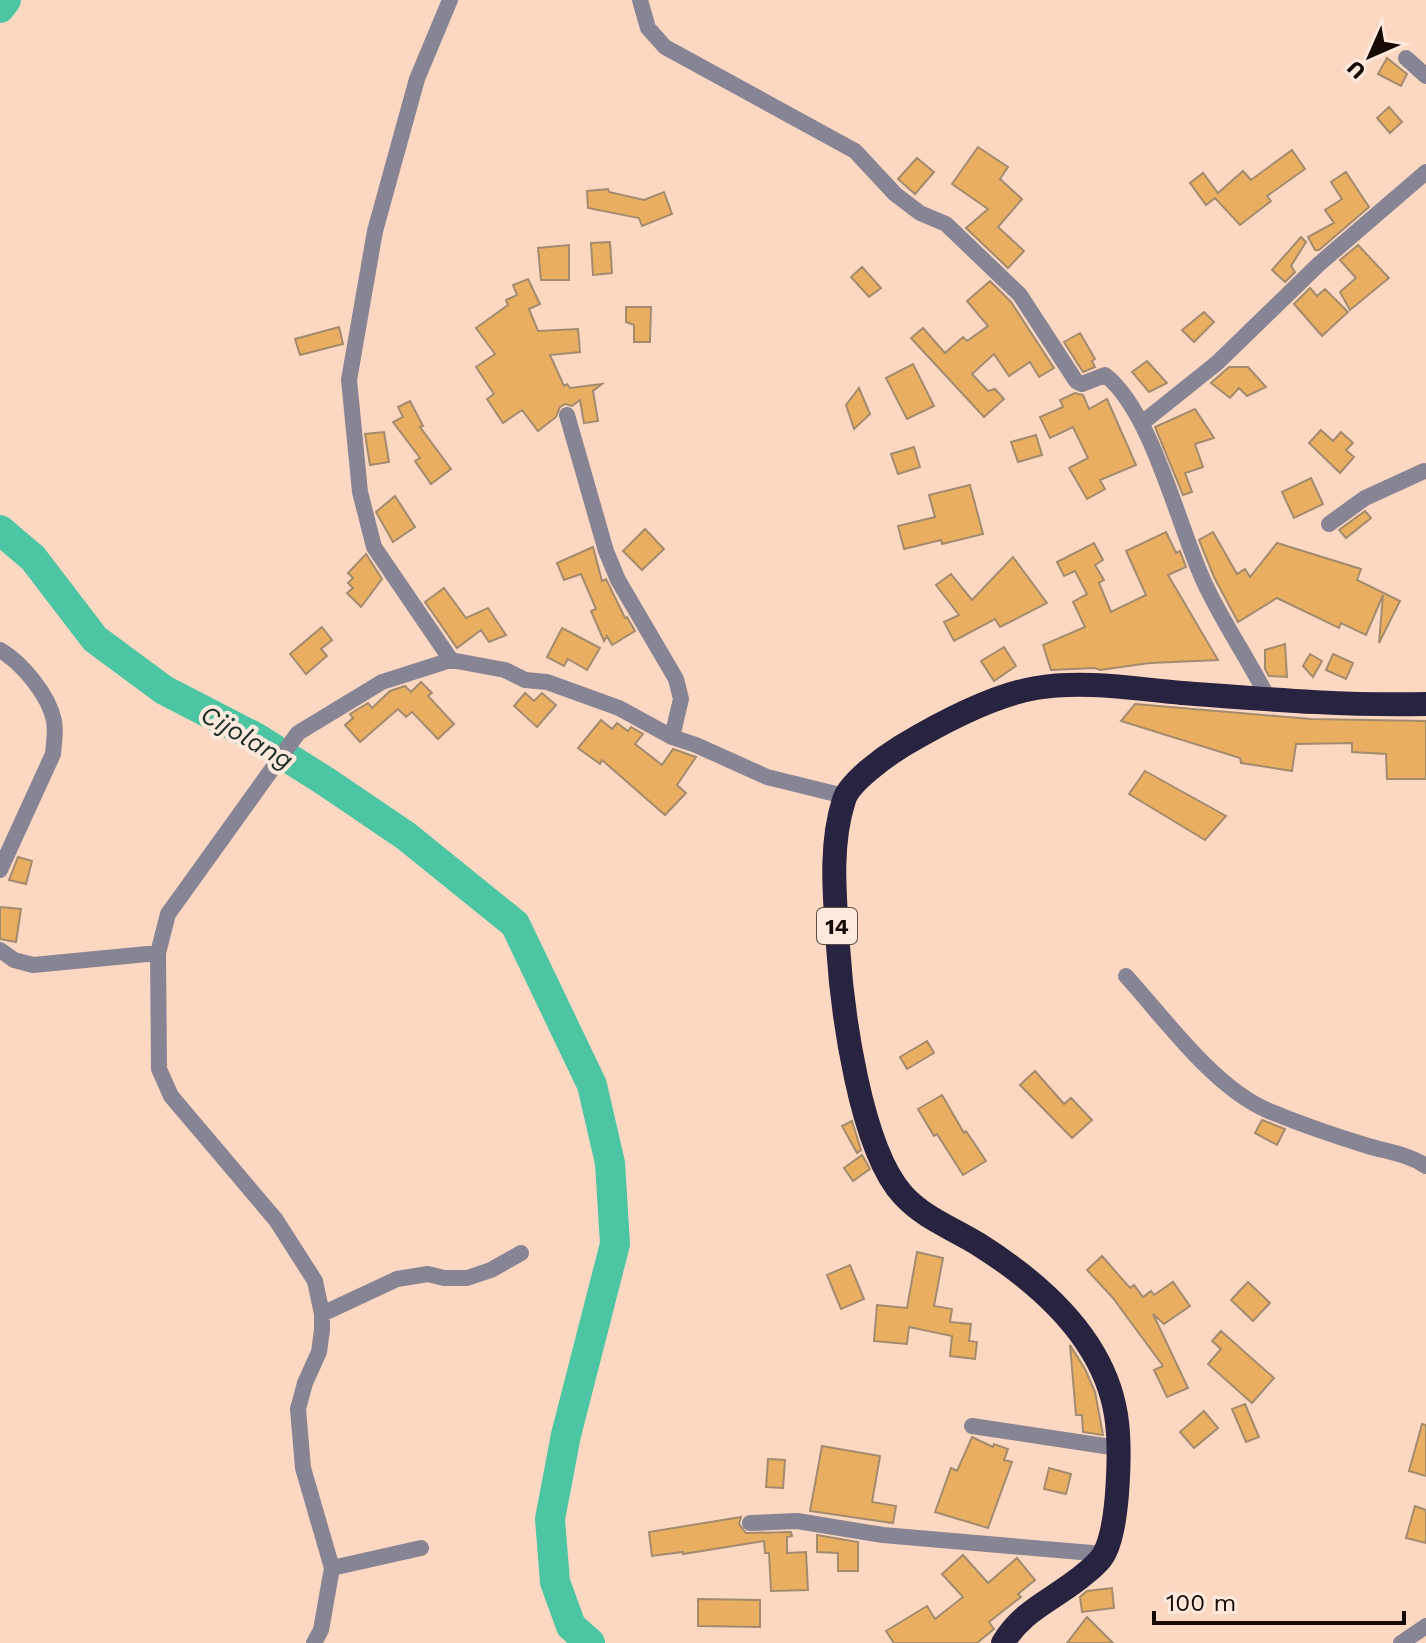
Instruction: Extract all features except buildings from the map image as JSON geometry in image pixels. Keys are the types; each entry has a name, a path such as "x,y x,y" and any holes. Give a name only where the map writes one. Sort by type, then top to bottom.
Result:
{"highway":[{"path":"844,796 892,753 943,721 1035,688 1084,685 1269,700 1426,704"},
{"name":"14","path":"844,796 834,881 840,985 863,1108 885,1169 901,1193 921,1212 1020,1272 1067,1317 1098,1358 1110,1385 1117,1418 1118,1448 1115,1514 1112,1533 1102,1557"},
{"path":"1003,1643 1029,1612 1075,1582 1102,1557"}],"street":[{"path":"450,0 417,79 375,231 349,380 360,492 374,547 451,660"},
{"path":"640,0 648,28 665,47 855,151 895,194 920,213 946,224 1020,295 1076,381 1082,384 1105,375 1116,384 1142,423 1206,586 1269,700"},
{"path":"1406,58 1426,76"},
{"path":"1142,423 1217,363 1319,264 1426,172"},
{"path":"567,415 606,551 618,580 676,679 681,699 672,737"},
{"path":"1329,524 1365,498 1425,471"},
{"path":"0,650 28,676 45,699 55,735 53,754 0,870"},
{"path":"314,1643 321,1630 332,1568 303,1468 298,1409 305,1383 319,1352 322,1314 315,1281 276,1220 163,1083 159,1069 158,953 168,914 298,733 382,682 451,660 505,670 525,680 547,682 619,708 672,737 767,777 844,796"},
{"path":"0,950 14,960 33,965 158,953"},
{"path":"1126,976 1216,1076 1240,1096 1266,1110 1368,1146 1403,1154 1426,1166"},
{"path":"322,1314 405,1277 428,1274 467,1278 491,1270 521,1253"},
{"path":"972,1426 1118,1448"},
{"path":"750,1523 797,1521 898,1536 1102,1557"},
{"path":"332,1568 421,1548"},
{"path":"1401,1643 1426,1626"}],"waterway":[{"path":"0,8 6,0"},
{"name":"Cijolang","path":"0,530 33,558 95,639 164,690 255,737 325,781 406,836 515,924 592,1085 610,1163 615,1244 566,1435 550,1519 555,1582 571,1626 590,1643"}]}
